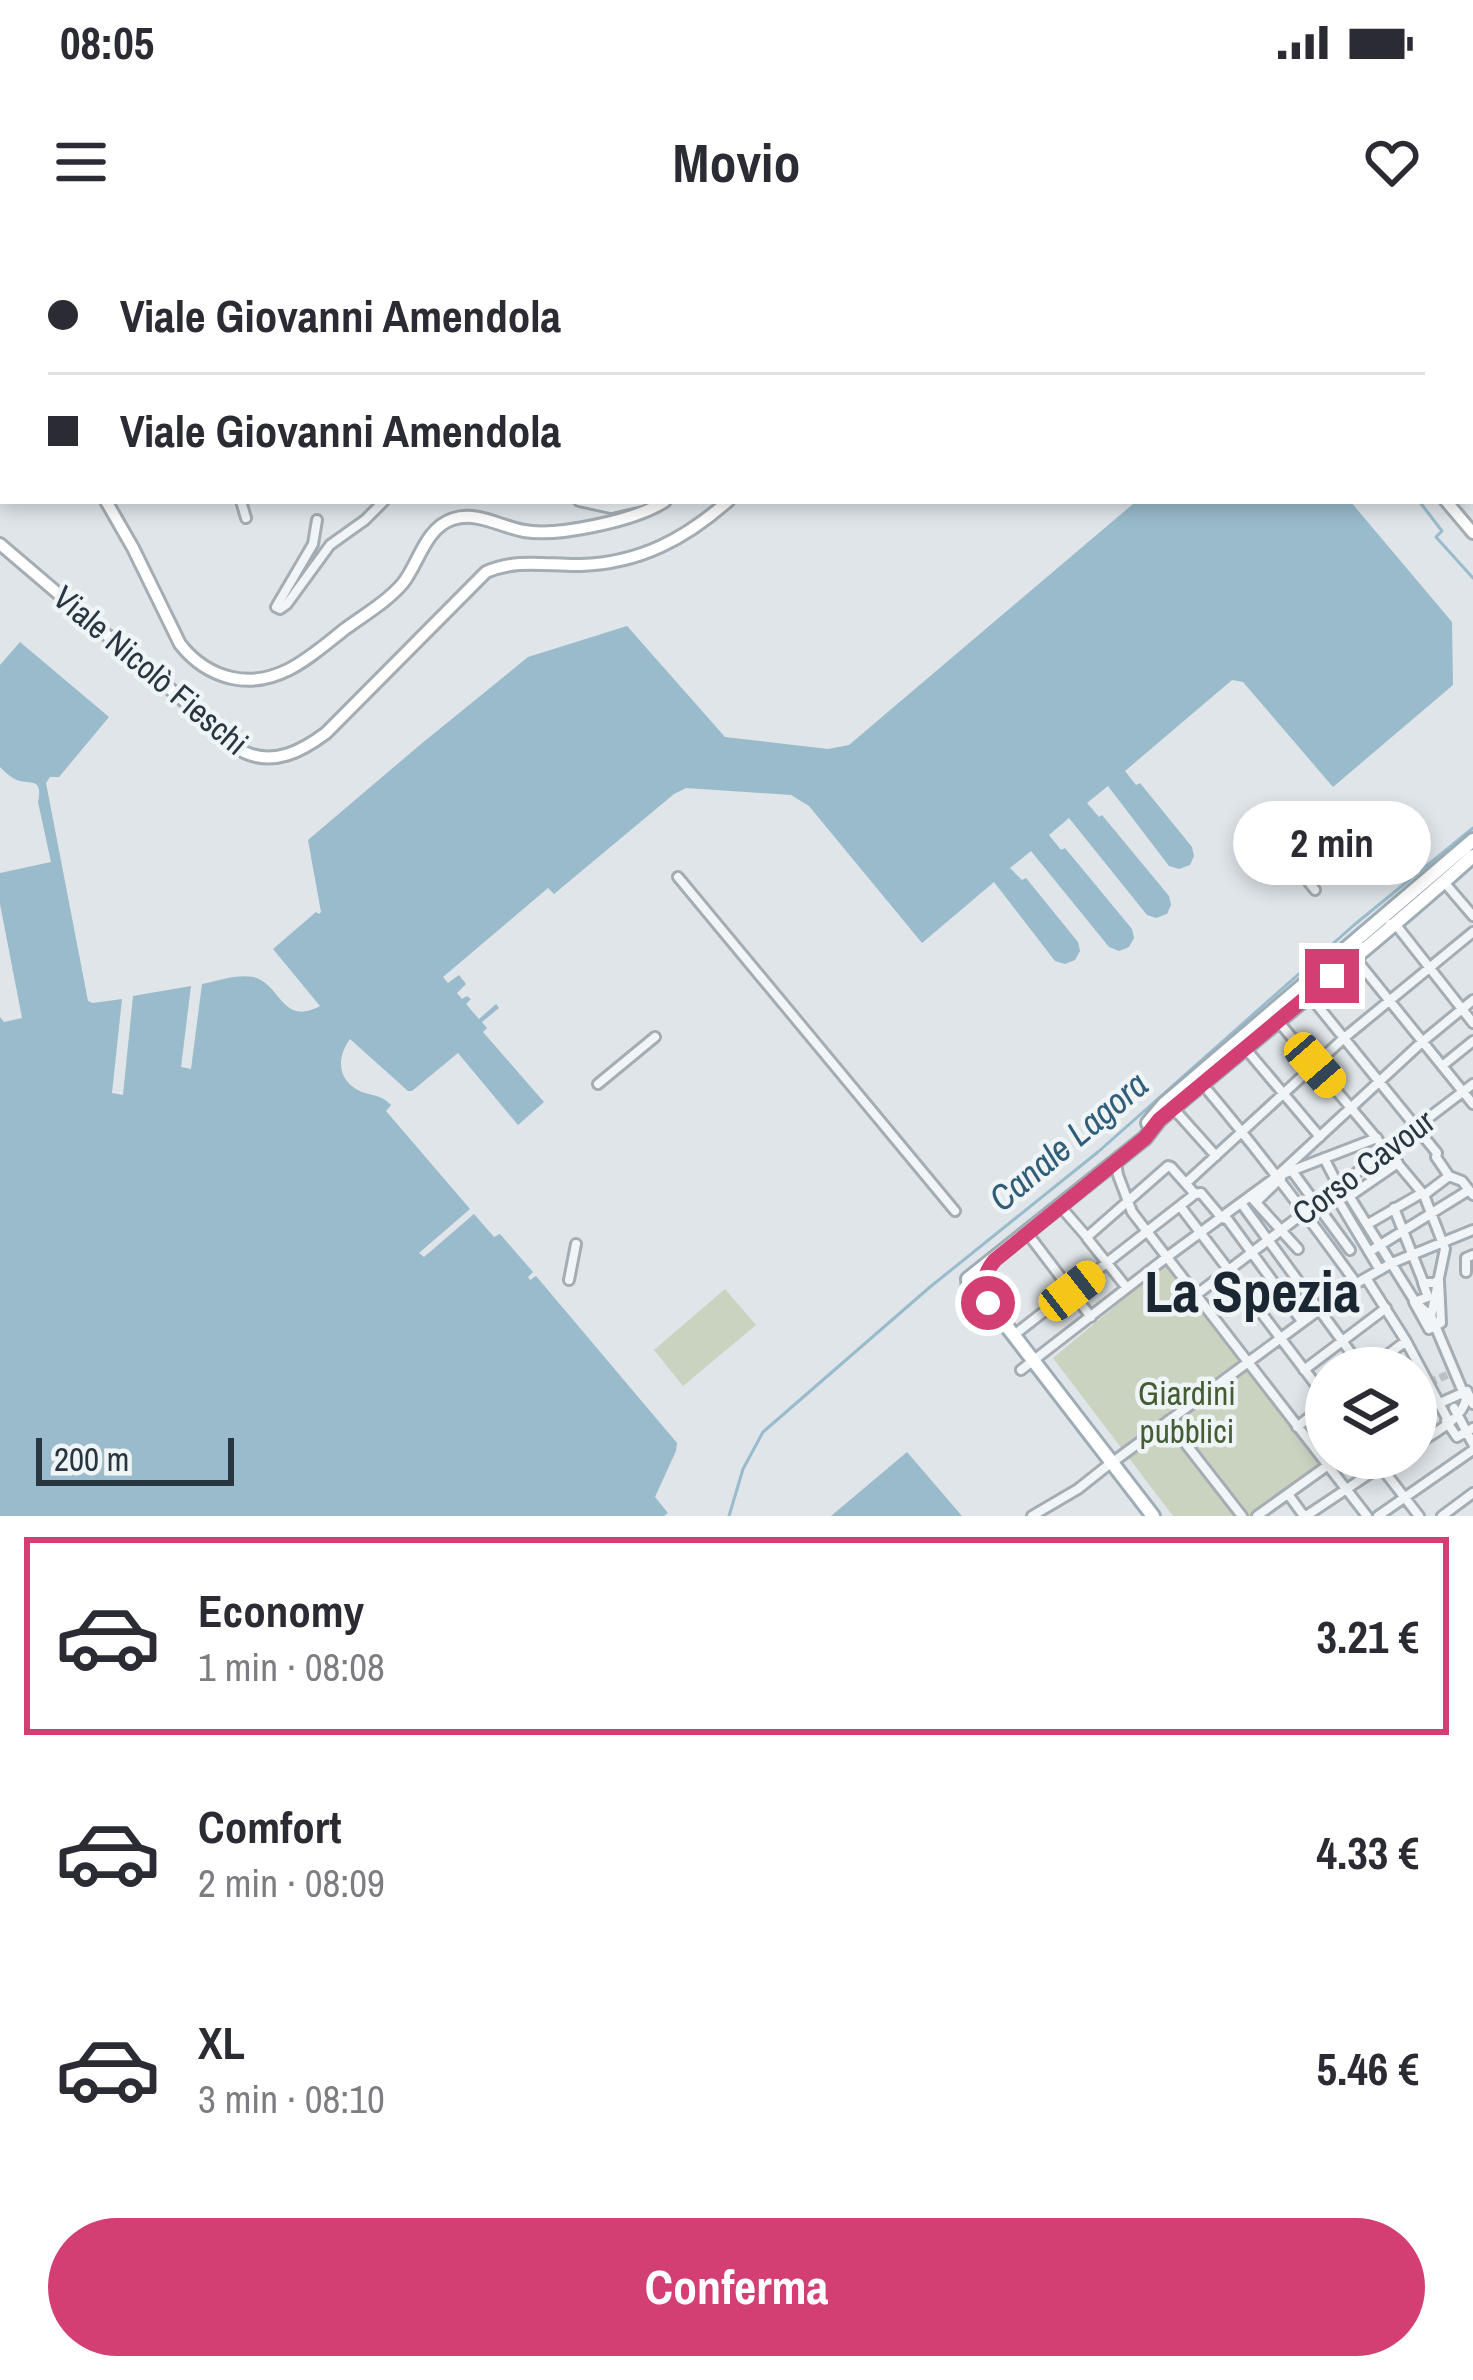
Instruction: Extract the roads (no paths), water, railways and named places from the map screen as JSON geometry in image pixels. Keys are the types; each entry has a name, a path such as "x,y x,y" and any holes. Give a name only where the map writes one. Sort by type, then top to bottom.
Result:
{"main road":[{"path":"108,504 189,656 219,675 243,680 266,680 305,660 395,592 431,536 449,520 474,518 542,533 634,517 659,504"},
{"name":"Viale Nicolò Fieschi","path":"0,544 244,752 268,758 305,747 326,733 487,572 533,562 592,564 650,551 688,533 724,504"},
{"path":"1449,504 1473,533"},
{"path":"1138,1141 1164,1104 1473,840"},
{"path":"1153,1516 1139,1496 1139,1487 1100,1438 1091,1435 976,1284 995,1260 1145,1138 1277,1020 1396,926 1473,856"}],"street":[{"path":"242,504 246,518"},
{"path":"317,520 313,544 276,608 287,604 330,545 381,504"},
{"path":"593,504 611,508 628,504"},
{"path":"1304,876 1315,890"},
{"path":"678,878 955,1211"},
{"path":"1444,882 1473,916"},
{"path":"1380,921 1396,926 1473,1023"},
{"path":"1186,1183 1344,1038 1473,932"},
{"path":"1355,958 1473,1104"},
{"path":"1309,995 1416,1125 1449,1176 1462,1180 1471,1193 1370,1252"},
{"path":"1021,1370 1220,1217 1283,1175 1379,1081 1473,1000"},
{"path":"1277,1020 1423,1194 1444,1255"},
{"path":"598,1084 655,1036"},
{"path":"1442,1066 1473,1041"},
{"path":"1245,1048 1320,1137"},
{"name":"Corso Cavour","path":"1200,1292 1473,1084"},
{"path":"1209,1092 1283,1175 1315,1203 1350,1250"},
{"path":"1174,1108 1216,1156"},
{"path":"1283,1175 1377,1138"},
{"path":"1324,1158 1380,1270"},
{"path":"1117,1159 1115,1168 1132,1212 1200,1292 1305,1437"},
{"path":"1350,1196 1398,1163"},
{"path":"1087,1238 1126,1195 1168,1166 1195,1194"},
{"path":"1103,1170 1126,1195"},
{"path":"1283,1175 1305,1211 1386,1307 1409,1347"},
{"path":"1368,1225 1449,1176"},
{"path":"1337,1186 1350,1196 1416,1302 1433,1321 1441,1323 1438,1281"},
{"path":"1014,1335 1201,1192 1220,1217 1228,1220 1300,1321"},
{"path":"1253,1199 1298,1249"},
{"path":"1241,1203 1347,1347"},
{"path":"1060,1206 1127,1288"},
{"path":"1180,1207 1304,1370"},
{"path":"1394,1208 1428,1295 1435,1300"},
{"path":"1340,1237 1355,1228"},
{"path":"1032,1516 1078,1489 1300,1321 1361,1281 1473,1230"},
{"path":"1028,1234 1091,1316"},
{"path":"1454,1238 1444,1255 1433,1321 1458,1410 1457,1437 1469,1429"},
{"path":"569,1280 576,1244"},
{"path":"1466,1272 1466,1258 1473,1255"},
{"path":"1424,1283 1438,1281"},
{"path":"1416,1302 1428,1297 1424,1283"},
{"path":"1334,1347 1386,1307"},
{"path":"1397,1347 1406,1341"},
{"path":"1437,1399 1440,1405"},
{"path":"1378,1516 1473,1447 1469,1417 1437,1404 1440,1405 1458,1410"},
{"path":"1297,1427 1305,1420"},
{"path":"1168,1421 1242,1516"},
{"path":"1257,1516 1309,1479"},
{"path":"1338,1479 1367,1516"},
{"path":"1288,1494 1305,1516 1356,1479"},
{"path":"1391,1479 1419,1516"},
{"path":"1442,1516 1473,1493"}],"water":[{"path":"1133,504 1353,504 1452,622 1453,685 1333,787 1243,682 1232,680 1125,771 1192,847 1190,865 1169,866 1108,786 1087,803 1169,896 1167,914 1147,915 1069,818 1049,835 1132,929 1129,947 1119,951 1109,947 1031,851 1010,868 1022,880 1026,878 1078,942 1075,960 1065,964 1055,961 994,882 922,943 809,806 791,795 686,788 554,894 548,888 443,977 448,983 459,975 466,984 457,993 471,999 466,1004 479,1019 496,1004 499,1008 482,1022 487,1028 483,1032 544,1102 518,1125 458,1053 408,1091 350,1039 341,1064 348,1082 391,1105 386,1111 470,1209 419,1253 424,1257 474,1214 494,1237 500,1234 533,1272 530,1280 536,1276 677,1443 655,1497 668,1513 664,1516 0,1516 0,1017 4,1022 22,1018 0,904 0,873 51,862 39,788 0,767 0,665 20,642 109,717 59,777 50,777 46,783 88,1001 122,999 112,1093 123,1095 133,996 191,986 181,1067 191,1069 202,984 253,977 289,1008 307,1011 320,1006 273,949 321,912 308,840 528,657 627,626 725,737 828,749 849,745"},
{"path":"907,1452 962,1516 831,1516"}],"waterway":[{"path":"1421,504 1442,531 1436,537 1473,578"},
{"name":"Canale Lagora","path":"729,1516 743,1469 763,1432 930,1287 1098,1152 1354,925 1473,828"}],"tunnel":[{"path":"1437,1379 1456,1371"}],"district":[{"name":"La Spezia","path":"1252,1292"}],"park label":[{"name":"Giardini pubblici","path":"1187,1412"}]}
